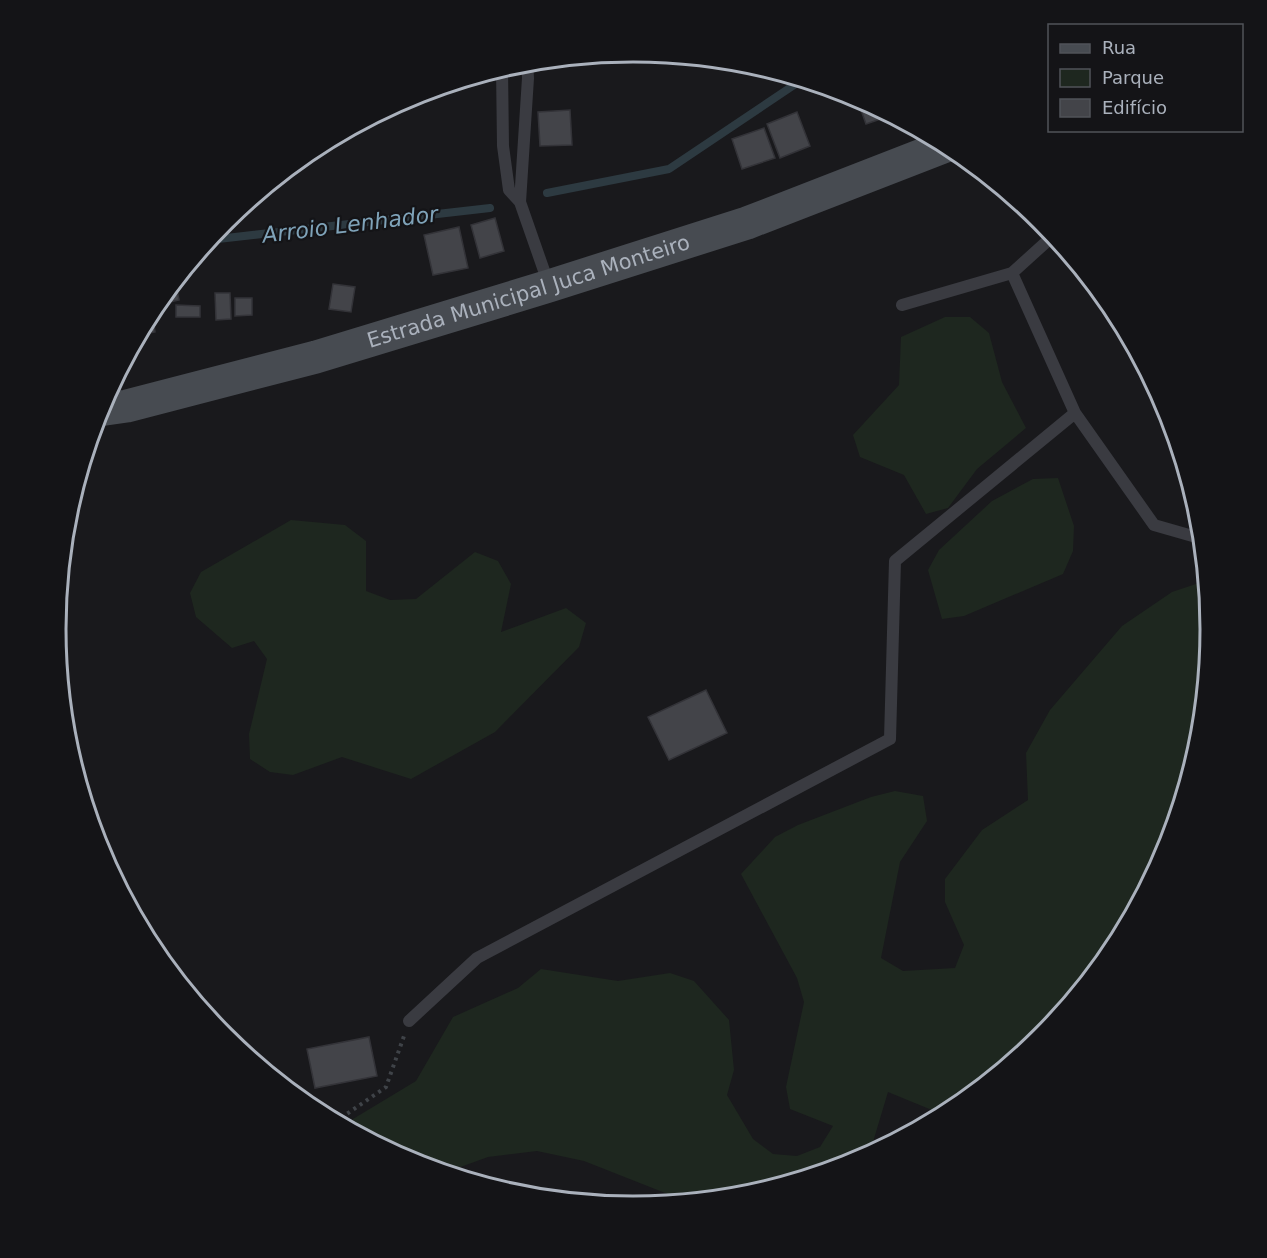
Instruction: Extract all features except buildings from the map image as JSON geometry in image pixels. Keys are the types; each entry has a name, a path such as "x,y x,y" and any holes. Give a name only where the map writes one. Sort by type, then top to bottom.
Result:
{"street":[{"name":"Estrada Municipal Juca Monteiro","path":"111,408 128,406 316,357 549,286 747,223 936,150"}],"lane":[{"path":"528,71 520,202 549,286"},
{"path":"502,77 504,157 509,190 520,202"},
{"path":"902,305 1012,273 1047,241"},
{"path":"1012,273 1076,413 1154,525 1193,536"},
{"path":"410,1021 477,957 890,739 895,561 1076,413"}],"path":[{"path":"344,1116 386,1087 410,1021"}],"green space":[{"path":"945,317 970,317 989,333 1002,382 1026,428 977,469 948,508 926,514 904,475 860,457 853,435 899,385 901,337"},
{"path":"1058,478 1074,526 1073,551 1063,574 964,616 942,619 928,570 939,550 992,501 1033,479"},
{"path":"291,520 345,525 366,541 366,591 390,600 416,599 475,552 498,561 511,584 501,632 566,608 586,623 579,647 495,732 411,779 342,757 293,775 270,772 250,759 249,734 267,659 254,641 232,648 196,617 190,593 201,572"},
{"path":"1199,584 1200,666 1190,740 1182,776 1158,846 1125,913 1084,974 1035,1030 1008,1056 949,1101 933,1110 888,1092 873,1143 816,1166 780,1177 708,1192 671,1195 584,1161 537,1151 488,1157 458,1168 416,1153 352,1121 416,1081 453,1017 518,988 541,969 618,981 670,973 694,981 729,1020 734,1070 727,1095 753,1139 773,1154 797,1156 820,1147 833,1126 790,1109 786,1087 804,1002 797,978 741,874 775,837 798,825 871,797 895,791 923,796 927,821 900,862 881,958 903,971 955,968 964,945 945,902 945,879 982,830 1028,800 1026,753 1050,710 1122,626 1172,592"}],"waterway":[{"name":"Arroio Lenhador","path":"547,193 669,169 794,85"},
{"name":"Arroio Lenhador","path":"222,238 490,208"}]}
